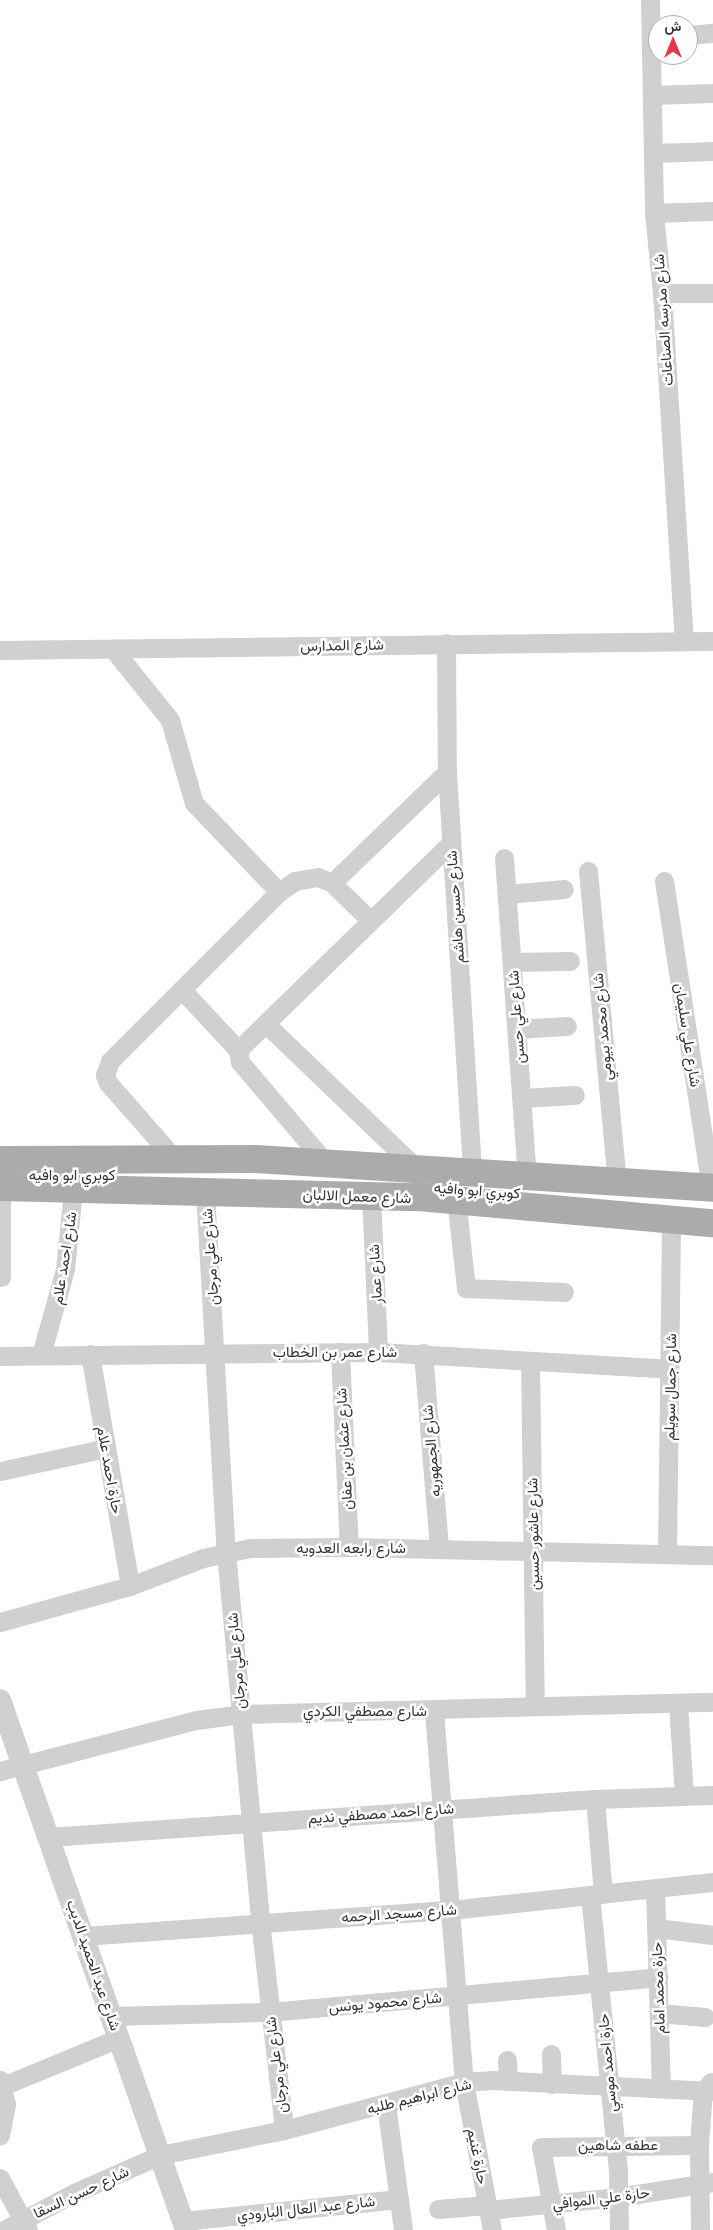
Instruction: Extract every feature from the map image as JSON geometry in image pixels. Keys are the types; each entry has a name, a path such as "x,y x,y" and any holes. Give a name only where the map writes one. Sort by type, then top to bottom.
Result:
{"main road":[{"name":"شارع معمل الالبان","path":"0,1160 174,1158 416,1167 617,1183 712,1195"},
{"name":"كوبري ابو وافيه","path":"0,1183 187,1176 712,1195"},
{"name":"شارع معمل الالبان","path":"0,1183 73,1190 456,1199 671,1221 713,1223"}],"street":[{"name":"شارع مدرسه الصناعات","path":"650,0 652,15"},
{"path":"698,34 713,33"},
{"name":"شارع مدرسه الصناعات","path":"653,65 654,213 662,293 684,639"},
{"path":"652,95 713,93"},
{"path":"653,153 713,151"},
{"path":"654,213 713,211"},
{"path":"662,293 713,293"},
{"name":"شارع المدارس","path":"0,650 684,639 713,641"},
{"name":"شارع حسين هاشم","path":"446,643 447,772 472,1170"},
{"path":"114,649 170,720 194,804 280,892"},
{"path":"332,882 447,772"},
{"path":"238,1050 267,1025 370,920 451,843"},
{"name":"شارع علي حسن","path":"504,858 528,1175"},
{"name":"شارع محمد بيومي","path":"588,871 617,1183"},
{"path":"174,1158 108,1083 105,1075 110,1061 280,892 295,881 308,877 318,877 332,882 370,920"},
{"name":"شارع علي سليمان","path":"664,881 712,1195"},
{"path":"507,894 564,888"},
{"path":"512,962 570,961"},
{"path":"183,990 238,1050 240,1062 326,1163"},
{"path":"267,1025 416,1167"},
{"path":"516,1029 567,1026"},
{"path":"522,1098 576,1095"},
{"path":"0,1183 0,1277"},
{"name":"شارع احمد علام","path":"41,1355 65,1269 73,1190"},
{"name":"شارع علي مرجان","path":"206,1192 217,1353 226,1552 253,1821 269,2012 284,2130"},
{"name":"شارع عمار","path":"371,1196 378,1352"},
{"path":"456,1199 466,1288 564,1292"},
{"name":"شارع جمال سويلم","path":"666,1552 671,1221"},
{"name":"شارع عثمان بن عفان","path":"340,1352 349,1547"},
{"name":"شارع عمر بن الخطاب","path":"0,1356 378,1352 423,1353 670,1369"},
{"name":"شارع الجمهوريه","path":"423,1353 439,1549"},
{"name":"حارة احمد علام","path":"90,1354 130,1586"},
{"name":"شارع عاشور حسين","path":"530,1361 535,1706"},
{"path":"0,1471 106,1448"},
{"name":"شارع رابعه العدويه","path":"0,1622 130,1586 226,1552 349,1547 666,1552 713,1555"},
{"name":"شارع عبد الحميد الديب","path":"0,1700 24,1763 184,2225"},
{"name":"شارع مصطفي الكردي","path":"0,1771 24,1763 196,1720 241,1714 434,1711 535,1706 713,1702"},
{"path":"678,1703 684,1796"},
{"name":"حارة غنيم","path":"434,1711 440,1809 458,1996 464,2082 492,2230"},
{"name":"شارع احمد مصطفي نديم","path":"49,1837 253,1821 596,1799 713,1795"},
{"name":"حارة احمد موسي","path":"596,1799 596,1895 608,2086 615,2145 619,2230"},
{"name":"شارع مسجد الرحمه","path":"84,1936 260,1921 450,1910 713,1882"},
{"name":"حارة محمد امام","path":"655,1889 661,2087"},
{"path":"656,1928 713,1935"},
{"name":"شارع محمود يونس","path":"111,2016 269,2012 601,1984 658,1977"},
{"path":"659,2013 705,2017"},
{"path":"0,2134 6,2104 1,2084 119,2038"},
{"path":"552,2054 552,2084"},
{"path":"508,2060 508,2081"},
{"name":"شارع ابراهيم طلبه","path":"160,2156 284,2130 464,2082 508,2081 608,2086 710,2087"},
{"path":"700,2230 706,2184 699,2145 710,2087"},
{"path":"386,2104 403,2230"},
{"name":"عطفه شاهين","path":"551,2205 540,2150 543,2146 699,2145"},
{"name":"شارع حسن السقا","path":"4,2230 25,2225 160,2156"},
{"path":"0,2178 25,2225"},
{"name":"حارة علي الموافي","path":"438,2209 551,2205 706,2184"},
{"name":"شارع عبد العال البارودي","path":"184,2225 399,2199"},
{"path":"551,2205 556,2230"}]}
